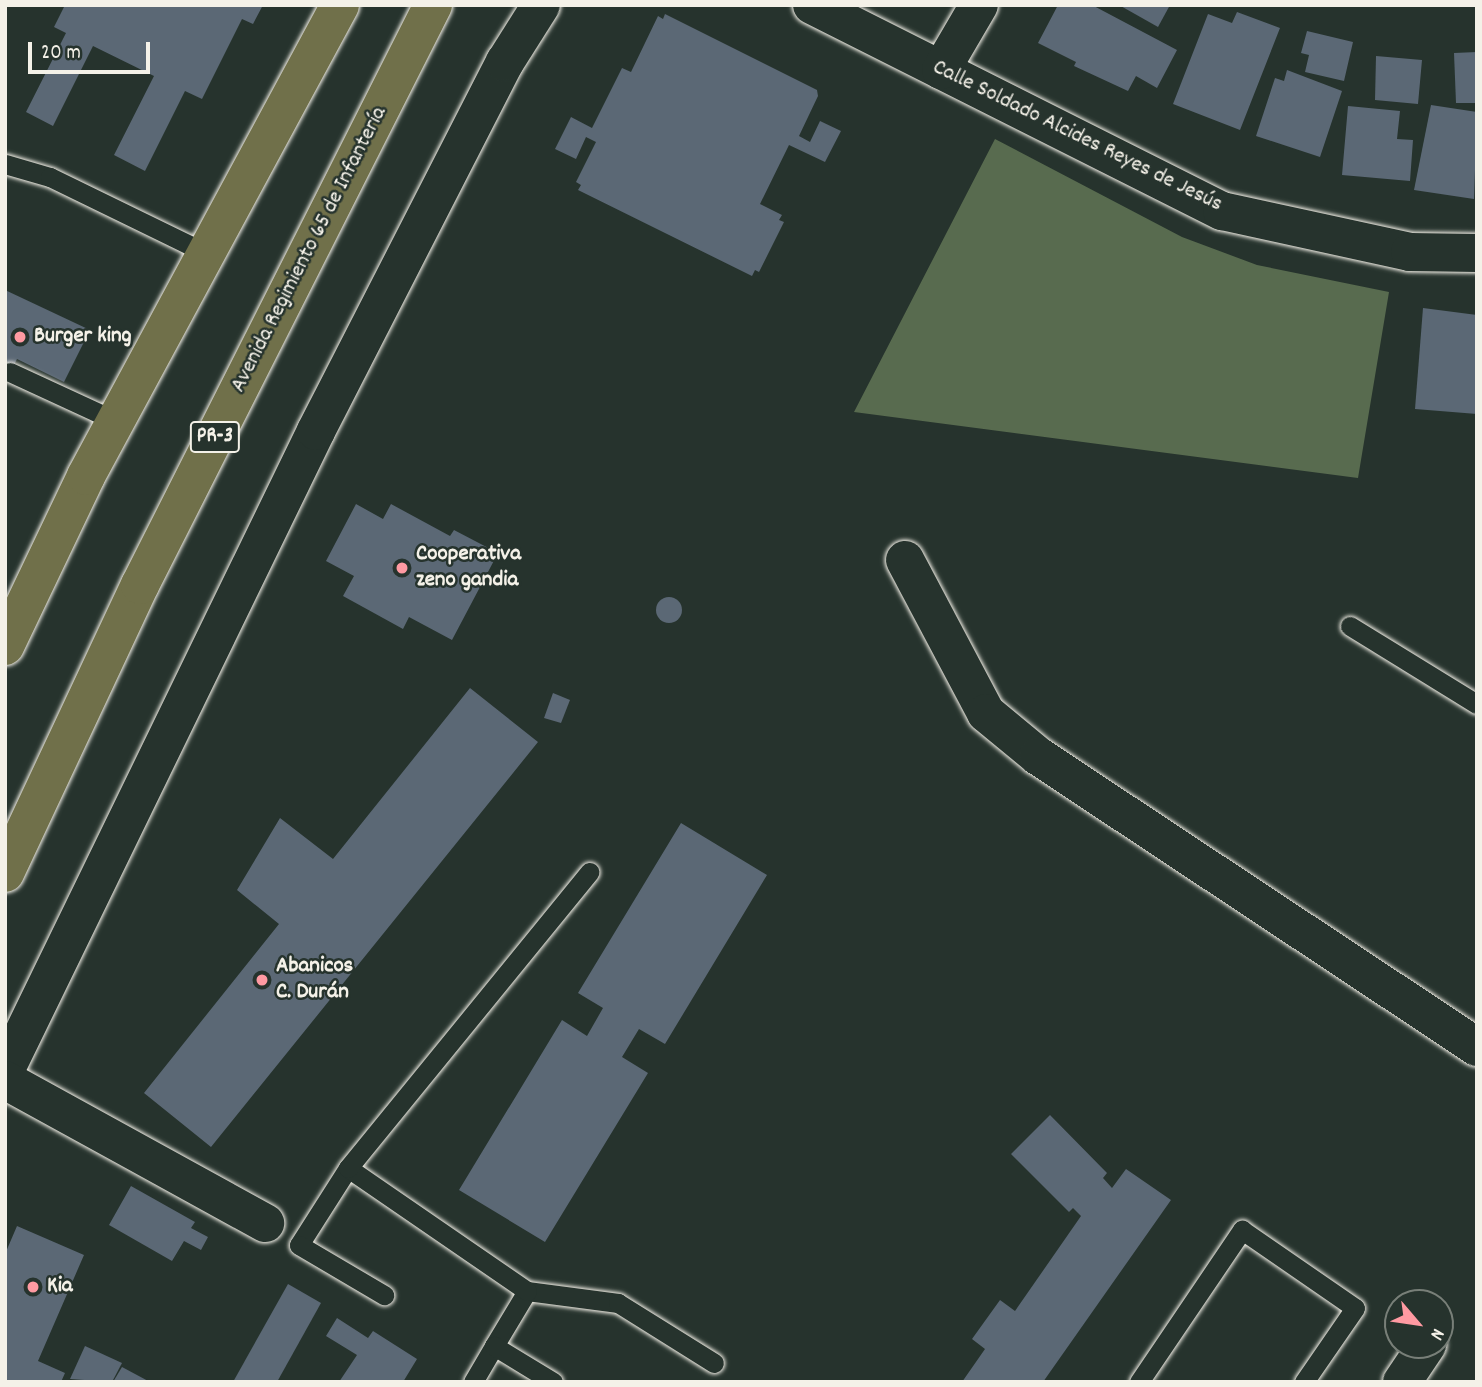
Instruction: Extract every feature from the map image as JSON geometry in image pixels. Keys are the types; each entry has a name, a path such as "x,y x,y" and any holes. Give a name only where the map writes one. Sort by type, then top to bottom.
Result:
{"highway":[{"path":"5,646 116,421 340,5"},
{"name":"Avenida Regimiento 65 de Infantería","path":"5,873 140,586 433,5"}],"street":[{"path":"5,1071 316,431 505,62 541,5"},
{"name":"Calle Soldado Alcides Reyes de Jesús","path":"812,5 1222,211 1410,252 1477,253"},
{"path":"941,70 979,5"},
{"path":"905,560 986,713 1038,755 1477,1047"},
{"path":"5,1080 265,1223"},
{"path":"1402,1382 1418,1359"}],"lane":[{"path":"5,164 50,177 206,253"},
{"path":"10,372 116,421"},
{"path":"1350,626 1477,704"},
{"path":"384,1295 299,1245 348,1168 589,872"},
{"path":"348,1168 527,1291 618,1303 714,1363"},
{"path":"1139,1382 1242,1230 1355,1308 1304,1382"},
{"path":"473,1382 527,1291"},
{"path":"494,1346 553,1382"}],"green space":[{"path":"995,139 1182,237 1257,265 1389,292 1358,478 854,412"}],"building":[{"path":"65,5 263,5 253,24 242,19 202,99 185,91 145,171 114,155 154,76 93,46 53,126 26,112 66,33 54,27"},
{"path":"1058,5 1092,5 1177,50 1157,88 1136,76 1128,91 1074,66 1076,62 1038,43"},
{"path":"1119,5 1170,5 1158,27"},
{"path":"1237,12 1280,28 1240,130 1173,104 1208,14 1232,23"},
{"path":"665,14 817,90 818,96 799,136 810,142 820,121 841,131 825,162 789,145 760,204 782,215 779,220 784,222 759,272 755,270 752,276 578,190 581,185 576,182 596,142 586,137 576,159 555,149 571,117 592,128 622,68 631,72 658,16 663,19"},
{"path":"1307,31 1353,42 1344,81 1305,72 1309,55 1301,53"},
{"path":"1477,52 1477,103 1456,103 1454,53"},
{"path":"1376,56 1422,60 1418,104 1375,100"},
{"path":"1287,70 1342,91 1320,157 1256,136 1275,78 1284,81"},
{"path":"1431,105 1477,112 1474,199 1414,190"},
{"path":"1348,106 1400,111 1397,139 1413,140 1410,181 1342,175"},
{"path":"5,290 90,330 64,382 17,359 5,383"},
{"path":"1423,308 1477,315 1477,414 1415,409"},
{"path":"356,504 383,519 391,504 450,536 454,530 498,553 452,640 409,617 403,629 343,596 354,576 326,561"},
{"path":"669,597 678,601 682,610 678,619 669,623 660,619 656,610 660,601"},
{"path":"470,688 538,742 211,1147 144,1093 279,924 237,890 280,818 333,859"},
{"path":"553,693 570,700 561,723 544,718"},
{"path":"681,823 767,875 665,1044 639,1029 622,1057 648,1073 545,1242 459,1190 562,1020 587,1036 603,1008 578,993"},
{"path":"1050,1115 1107,1173 1103,1178 1112,1188 1126,1169 1171,1200 1043,1382 962,1382 985,1349 972,1339 1000,1300 1015,1311 1081,1216 1073,1208 1069,1212 1011,1154"},
{"path":"131,1186 195,1222 191,1228 208,1237 201,1250 184,1241 172,1261 109,1225"},
{"path":"17,1226 84,1255 38,1361 65,1373 61,1382 5,1382 5,1254"},
{"path":"288,1284 321,1303 277,1382 233,1382"},
{"path":"337,1318 368,1338 373,1331 417,1359 403,1382 339,1382 357,1355 326,1336"},
{"path":"85,1346 122,1363 112,1382 70,1379"},
{"path":"122,1367 150,1382 113,1382"}],"place":[{"name":"Burger king","path":"20,337"},
{"name":"Cooperativa zeno gandia","path":"402,568"},
{"name":"Abanicos C. Durán","path":"262,980"},
{"name":"Kia","path":"33,1287"}]}
